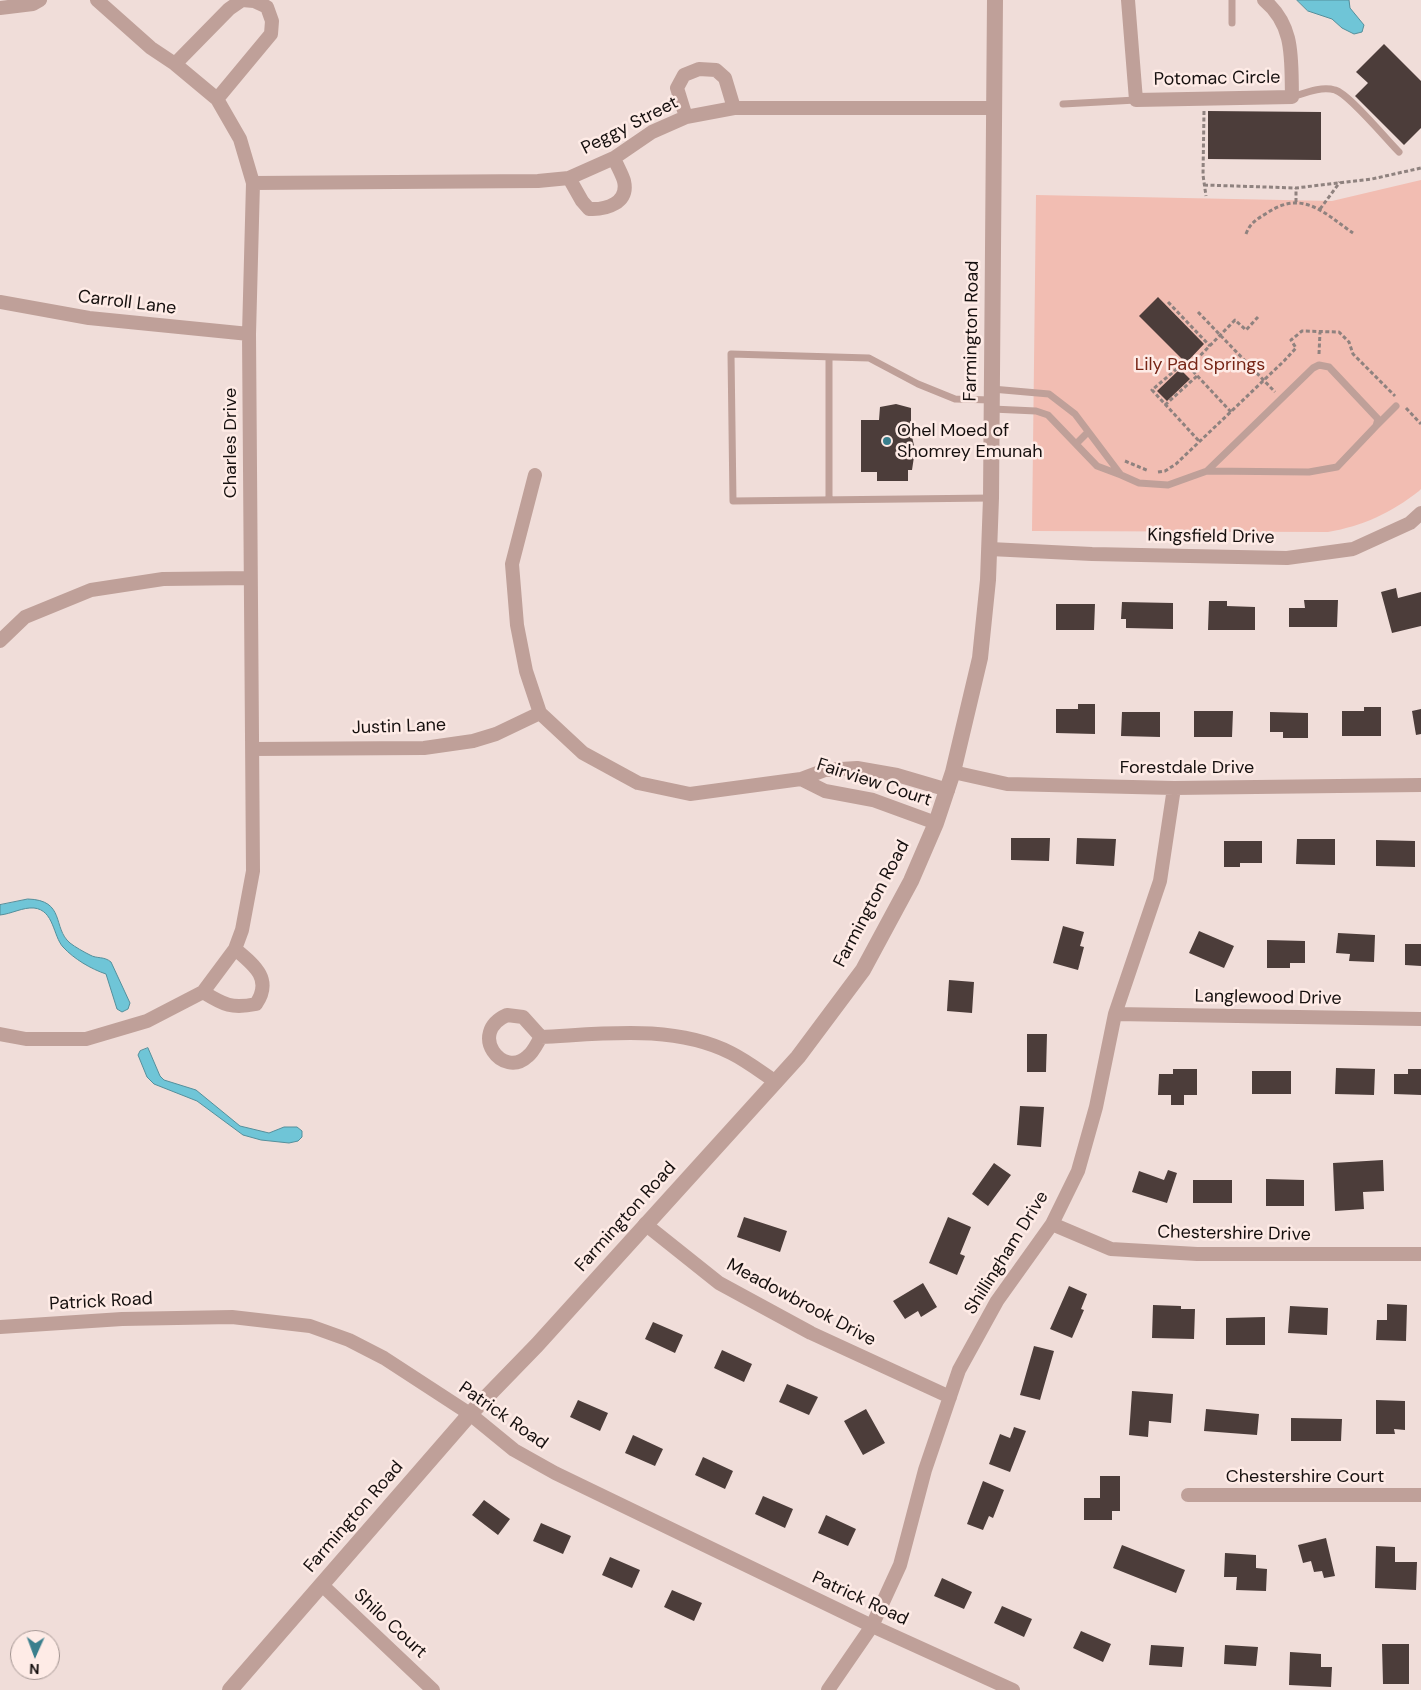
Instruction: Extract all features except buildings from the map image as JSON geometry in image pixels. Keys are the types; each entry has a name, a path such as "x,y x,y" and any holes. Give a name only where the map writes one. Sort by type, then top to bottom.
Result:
{"street":[{"path":"0,8 33,4 40,0"},
{"name":"Charles Drive","path":"0,1034 26,1039 86,1039 147,1021 203,992 235,949 242,930 253,871 249,334 253,183 240,139 217,99 175,64 151,48 97,0"},
{"path":"175,64 230,9 242,0 254,1 267,7 272,21 272,34 217,99"},
{"name":"Farmington Road","path":"230,1690 470,1414 537,1345 798,1057 863,970 911,881 936,823 954,772 980,658 990,549 995,0"},
{"name":"Potomac Circle","path":"1128,0 1136,100 1292,96 1287,29 1277,11 1264,0"},
{"path":"686,117 677,88 684,75 699,69 716,70 726,78 734,108"},
{"name":"Peggy Street","path":"253,183 538,181 569,178 614,158 652,132 686,117 734,108 995,108"},
{"path":"569,178 589,209 602,210 615,205 623,195 624,182 614,158"},
{"name":"Carroll Lane","path":"0,302 90,318 249,334"},
{"name":"Fairview Court","path":"535,475 512,564 517,624 524,662 540,712 583,753 638,783 690,794 801,779 825,770 857,768 897,775 948,790"},
{"name":"Kingsfield Drive","path":"990,549 1092,554 1286,558 1353,549 1410,524 1421,514"},
{"path":"0,641 25,618 91,590 163,579 250,578"},
{"name":"Justin Lane","path":"253,749 424,748 473,741 496,734 540,712"},
{"name":"Forestdale Drive","path":"954,772 1007,784 1174,788 1421,786"},
{"name":"Fairview Court","path":"801,779 825,791 873,800 936,823"},
{"name":"Shillingham Drive","path":"828,1690 872,1626 900,1566 925,1470 959,1370 997,1301 1052,1224 1078,1171 1096,1107 1115,1014 1160,880 1174,788"},
{"path":"203,992 227,1005 237,1008 256,1004 264,993 262,977 235,949"},
{"name":"Langlewood Drive","path":"1115,1014 1421,1019"},
{"path":"541,1036 638,1033 689,1038 730,1052 776,1082"},
{"name":"Meadowbrook Drive","path":"645,1224 719,1283 811,1333 950,1397"},
{"name":"Chestershire Drive","path":"1052,1224 1111,1249 1196,1254 1421,1254"},
{"name":"Patrick Road","path":"0,1327 122,1318 232,1316 310,1326 349,1340 384,1358 470,1414 514,1450 555,1473 872,1626 1013,1690"},
{"name":"Chestershire Court","path":"1188,1496 1421,1495"},
{"name":"Shilo Court","path":"322,1585 433,1690"}],"lane":[{"path":"1232,0 1232,23"},
{"path":"1292,96 1320,89 1336,90 1346,97 1399,152"},
{"path":"1063,104 1136,100"},
{"path":"991,498 734,501 731,354 869,358 918,384 955,399 992,399 1049,394 1075,414 1121,475"},
{"path":"828,499 829,357"},
{"path":"1207,471 1281,398 1313,368 1319,365 1329,367 1376,415 1378,419 1376,426"},
{"path":"992,399 1048,415 1098,466 1139,483 1168,485 1207,471 1309,472 1337,467 1396,406"},
{"path":"1077,443 1088,432"}],"path":[{"path":"1204,98 1204,185 1206,196"},
{"path":"1204,185 1296,188 1372,179 1421,168"},
{"path":"1320,209 1341,182"},
{"path":"1296,188 1296,202"},
{"path":"1246,234 1249,226 1275,207 1296,202 1320,209 1353,233"},
{"path":"1168,302 1210,346"},
{"path":"1198,312 1281,398"},
{"path":"1188,367 1235,320 1246,330 1258,317"},
{"path":"1120,457 1126,462 1148,471 1164,471 1176,464 1296,348 1291,340 1302,332 1339,332 1349,342 1353,354 1421,424"},
{"path":"1319,365 1320,332"},
{"path":"1199,441 1152,390 1180,366 1188,367 1231,412"},
{"path":"1165,405 1197,376"}],"green space":[{"name":"Lily Pad Springs","path":"1421,180 1421,489 1419,491 1398,506 1365,522 1328,532 1032,531 1036,195 1332,201"}],"water":[{"path":"1297,0 1349,0 1350,8 1364,25 1362,32 1354,34 1342,28 1332,19 1308,11"},
{"path":"28,899 48,904 53,909 61,930 70,943 90,955 111,962 130,1003 128,1009 122,1012 117,1009 106,974 83,963 63,947 46,913 30,908 0,915 0,905"},
{"path":"148,1048 160,1076 164,1080 196,1090 240,1126 269,1133 284,1127 297,1127 302,1131 302,1137 298,1141 289,1143 261,1140 243,1135 197,1101 154,1084 147,1077 138,1055 140,1051"}],"place":[{"name":"Ohel Moed of Shomrey Emunah","path":"887,441"}]}
